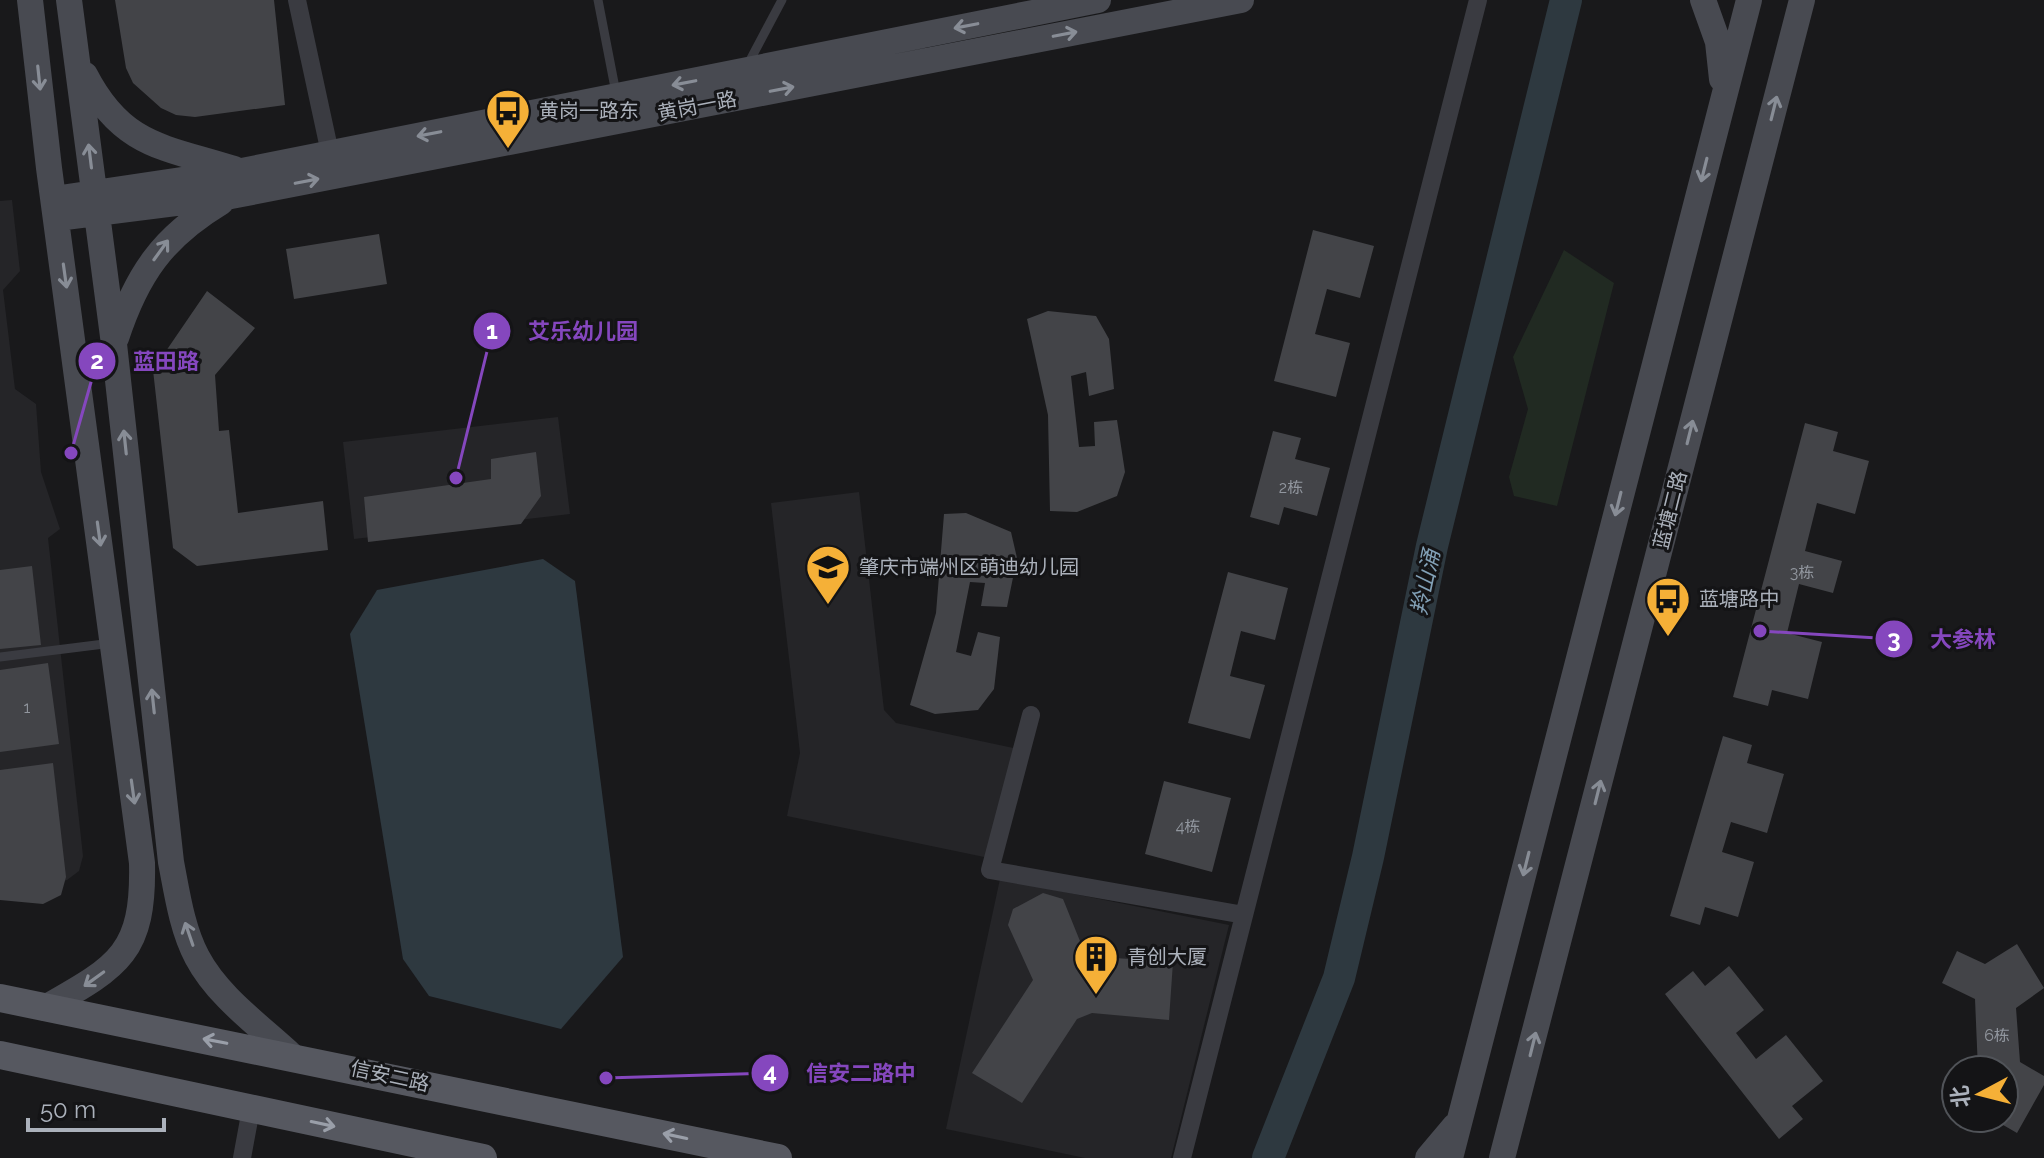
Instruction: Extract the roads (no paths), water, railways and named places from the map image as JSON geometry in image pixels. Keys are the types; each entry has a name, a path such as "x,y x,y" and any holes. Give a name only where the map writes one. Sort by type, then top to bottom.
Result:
{"main road":[{"path":"30,0 142,863 143,905 138,927 127,949 91,983 45,1008"},
{"path":"69,0 114,344 171,862 179,902 197,957 214,983 292,1056"},
{"name":"黄岗一路","path":"55,209 744,71 1014,8 1098,0"},
{"name":"黄岗一路","path":"96,203 231,196 1241,0"},
{"path":"1703,0 1718,42 1723,95"},
{"path":"1450,1158 1749,0"},
{"name":"蓝塘二路","path":"1502,1158 1802,0"},
{"path":"78,62 96,97 136,137 161,149 242,171"},
{"path":"114,344 136,287 170,237 231,196"},
{"name":"信安二路","path":"0,998 778,1158"},
{"path":"0,1055 483,1158"},
{"path":"1514,1119 1515,1158"},
{"path":"1428,1158 1460,1120"}],"street":[{"path":"1182,1158 1478,0"},
{"path":"299,1 330,153"},
{"path":"1014,8 1022,42"},
{"path":"1031,715 990,870 1244,915"},
{"path":"242,1158 251,1109"}],"lane":[{"path":"598,0 617,96"},
{"path":"744,71 782,0"},
{"path":"0,657 113,643"}],"waterway":[{"name":"羚山涌","path":"1268,1158 1339,978 1368,857 1432,546 1566,0"}],"place":[{"name":"黄岗一路东","path":"508,150"},
{"name":"蓝田路","path":"71,453"},
{"name":"艾乐幼儿园","path":"456,478"},
{"name":"肇庆市端州区萌迪幼儿园","path":"828,606"},
{"name":"大参林","path":"1760,631"},
{"name":"蓝塘路中","path":"1668,638"},
{"name":"青创大厦","path":"1096,996"},
{"name":"信安二路中","path":"606,1078"}]}
